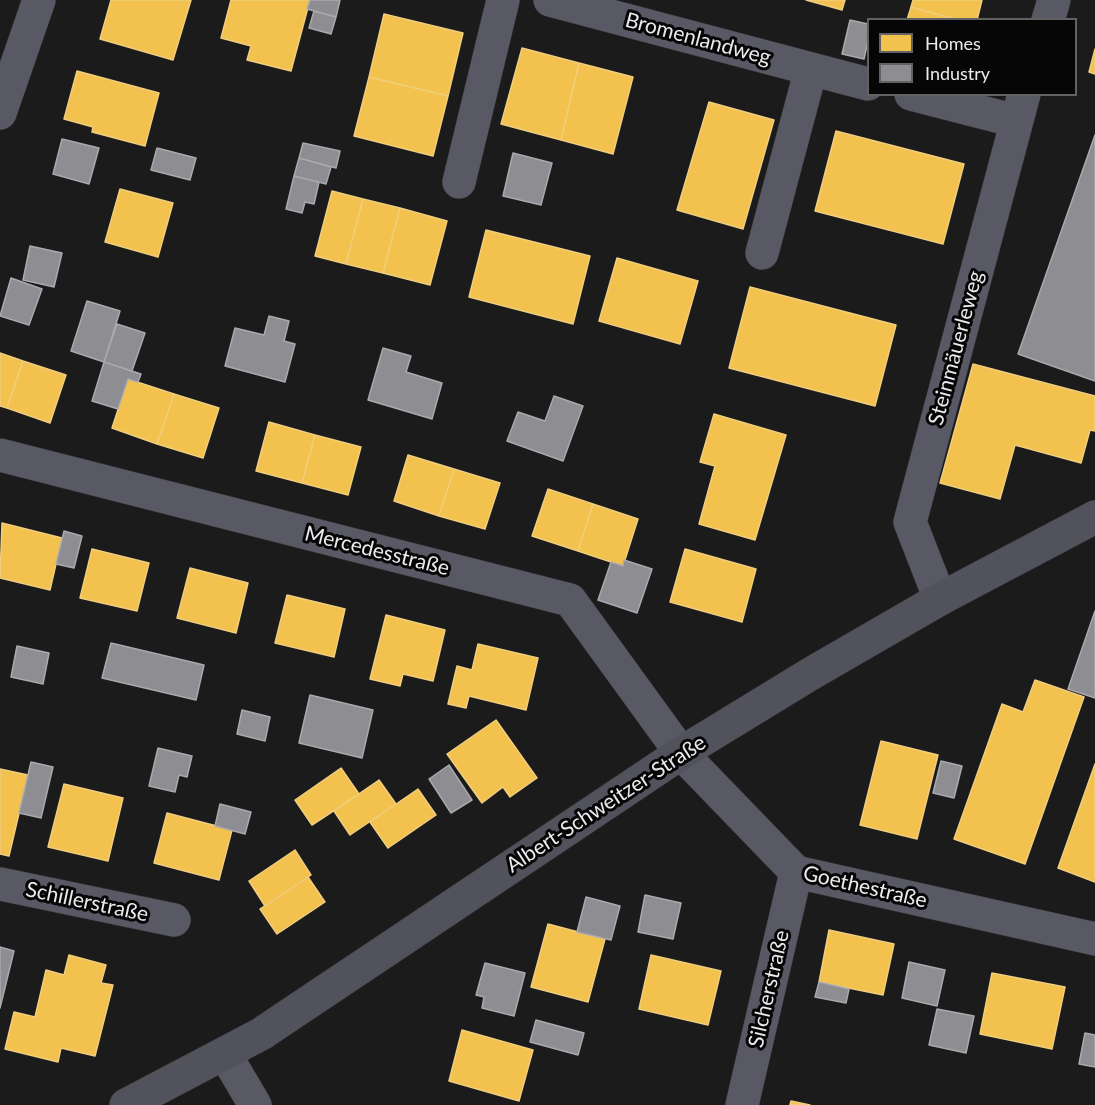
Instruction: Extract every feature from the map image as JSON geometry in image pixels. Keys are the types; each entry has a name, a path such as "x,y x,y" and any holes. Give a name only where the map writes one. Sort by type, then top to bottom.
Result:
{"street":[{"path":"0,113 7,74 39,0"},
{"path":"459,182 503,0"},
{"name":"Bromenlandweg","path":"550,0 867,84"},
{"path":"1049,18 1054,0"},
{"path":"762,253 811,69"},
{"path":"927,96 1020,108"},
{"name":"Steinmäuerleweg","path":"940,599 910,522 1020,108"},
{"name":"Mercedesstraße","path":"0,455 570,600 681,753"},
{"name":"Albert-Schweitzer-Straße","path":"126,1105 261,1034 681,753 940,599 1095,517"},
{"name":"Goethestraße","path":"681,753 796,872 1095,939"},
{"name":"Silcherstraße","path":"742,1105 796,872"},
{"name":"Schillerstraße","path":"0,884 174,920"},
{"path":"225,1054 255,1105"}],"building: Homes":[{"path":"111,0 191,0 173,60 100,39"},
{"path":"231,0 310,0 291,71 247,60 251,46 221,38"},
{"path":"806,0 845,0 842,10"},
{"path":"913,0 982,0 978,18 951,18 911,7"},
{"path":"911,7 951,18 908,18"},
{"path":"384,14 463,33 448,96 369,77"},
{"path":"522,48 579,63 561,140 501,124"},
{"path":"1095,49 1095,74 1089,72"},
{"path":"579,63 633,77 613,154 561,140"},
{"path":"77,71 159,93 145,146 92,132 93,127 64,119"},
{"path":"369,77 448,96 433,156 354,136"},
{"path":"709,102 774,120 743,229 677,210"},
{"path":"836,131 964,164 943,244 815,211"},
{"path":"120,189 173,203 158,257 105,242"},
{"path":"332,191 363,199 346,264 315,256"},
{"path":"363,199 400,208 383,273 346,264"},
{"path":"400,208 447,221 430,285 383,273"},
{"path":"486,230 590,256 573,324 469,297"},
{"path":"617,258 698,281 680,344 599,321"},
{"path":"750,287 896,325 875,406 729,368"},
{"path":"0,353 23,361 7,408 0,406"},
{"path":"23,361 66,375 50,423 7,408"},
{"path":"973,364 1095,396 1095,431 1090,430 1081,463 1015,445 1000,499 940,483"},
{"path":"128,379 174,394 157,444 112,428"},
{"path":"174,394 219,408 203,458 157,444"},
{"path":"714,414 786,435 755,540 699,524 715,466 700,462"},
{"path":"269,422 315,435 302,483 256,471"},
{"path":"315,435 361,447 348,495 302,483"},
{"path":"408,455 454,469 439,516 394,501"},
{"path":"454,469 500,483 485,529 439,516"},
{"path":"548,489 593,504 578,551 532,536"},
{"path":"593,504 638,519 623,566 578,551"},
{"path":"2,523 62,538 50,590 0,578"},
{"path":"92,549 149,563 137,611 80,598"},
{"path":"685,549 756,569 742,622 670,602"},
{"path":"190,568 248,583 236,633 177,618"},
{"path":"287,595 345,609 334,657 275,643"},
{"path":"386,615 445,630 433,681 403,674 400,686 370,679"},
{"path":"478,644 538,658 526,710 469,696 466,708 448,704 457,666 472,670"},
{"path":"1035,680 1084,697 1025,864 954,839 1002,704 1023,712"},
{"path":"496,720 537,778 510,797 503,787 482,803 447,754"},
{"path":"881,741 938,755 917,839 860,825"},
{"path":"1095,764 1095,882 1058,868"},
{"path":"341,768 359,794 312,825 295,800"},
{"path":"0,769 28,775 9,856 0,854"},
{"path":"379,780 396,804 350,835 334,811"},
{"path":"64,784 123,798 108,861 48,847"},
{"path":"418,789 436,815 388,848 370,822"},
{"path":"167,813 232,830 219,880 154,863"},
{"path":"295,850 311,875 265,906 249,881"},
{"path":"308,877 325,902 277,934 260,909"},
{"path":"548,924 605,939 588,1002 531,987"},
{"path":"829,930 894,944 883,995 819,982"},
{"path":"69,955 106,965 101,983 113,985 95,1056 61,1048 58,1062 5,1049 14,1012 35,1017 46,970 64,975"},
{"path":"651,955 721,971 708,1025 639,1009"},
{"path":"992,973 1065,987 1052,1049 980,1034"},
{"path":"462,1030 533,1050 519,1101 449,1081"},
{"path":"791,1101 810,1105 790,1105"}],"building: Industry":[{"path":"310,0 340,0 336,17 307,9"},
{"path":"314,11 336,17 331,34 309,28"},
{"path":"850,20 867,24 867,46 864,59 842,54"},
{"path":"1095,135 1095,381 1018,354"},
{"path":"62,139 99,148 89,184 53,174"},
{"path":"303,143 340,151 336,168 299,158"},
{"path":"157,148 196,158 190,180 151,170"},
{"path":"513,153 552,163 541,205 503,196"},
{"path":"299,158 331,167 326,184 294,176"},
{"path":"294,176 319,182 314,204 305,202 302,213 286,209"},
{"path":"30,246 62,253 54,287 23,280"},
{"path":"11,278 42,289 29,325 0,316"},
{"path":"87,301 120,311 104,362 71,351"},
{"path":"269,316 289,321 284,341 295,344 285,382 225,366 235,328 264,335"},
{"path":"117,324 145,333 132,371 104,362"},
{"path":"383,348 411,356 406,372 442,383 432,419 368,400"},
{"path":"104,362 141,374 138,382 128,379 118,409 92,401"},
{"path":"554,396 583,406 563,461 507,441 518,412 545,421"},
{"path":"64,531 82,536 74,568 56,564"},
{"path":"624,560 652,569 637,613 598,600 611,562 623,566"},
{"path":"1095,611 1095,698 1068,689"},
{"path":"111,643 204,665 196,700 102,678"},
{"path":"17,646 49,653 43,684 11,677"},
{"path":"310,695 373,710 362,758 299,743"},
{"path":"242,710 270,717 265,741 237,734"},
{"path":"158,748 192,756 187,777 179,775 175,792 149,786"},
{"path":"941,761 962,766 954,798 933,793"},
{"path":"31,762 53,767 41,818 19,813"},
{"path":"449,765 472,800 451,813 429,779"},
{"path":"220,804 251,812 245,834 215,826"},
{"path":"645,895 681,903 673,939 638,932"},
{"path":"586,897 620,906 611,940 577,932"},
{"path":"0,947 14,951 0,1008"},
{"path":"909,962 945,970 937,1006 902,998"},
{"path":"485,963 525,973 514,1016 482,1008 484,997 476,995"},
{"path":"819,982 849,989 846,1003 815,997"},
{"path":"937,1009 974,1016 966,1053 929,1045"},
{"path":"536,1020 584,1033 578,1055 530,1042"},
{"path":"1085,1033 1095,1035 1095,1067 1079,1064"}]}
